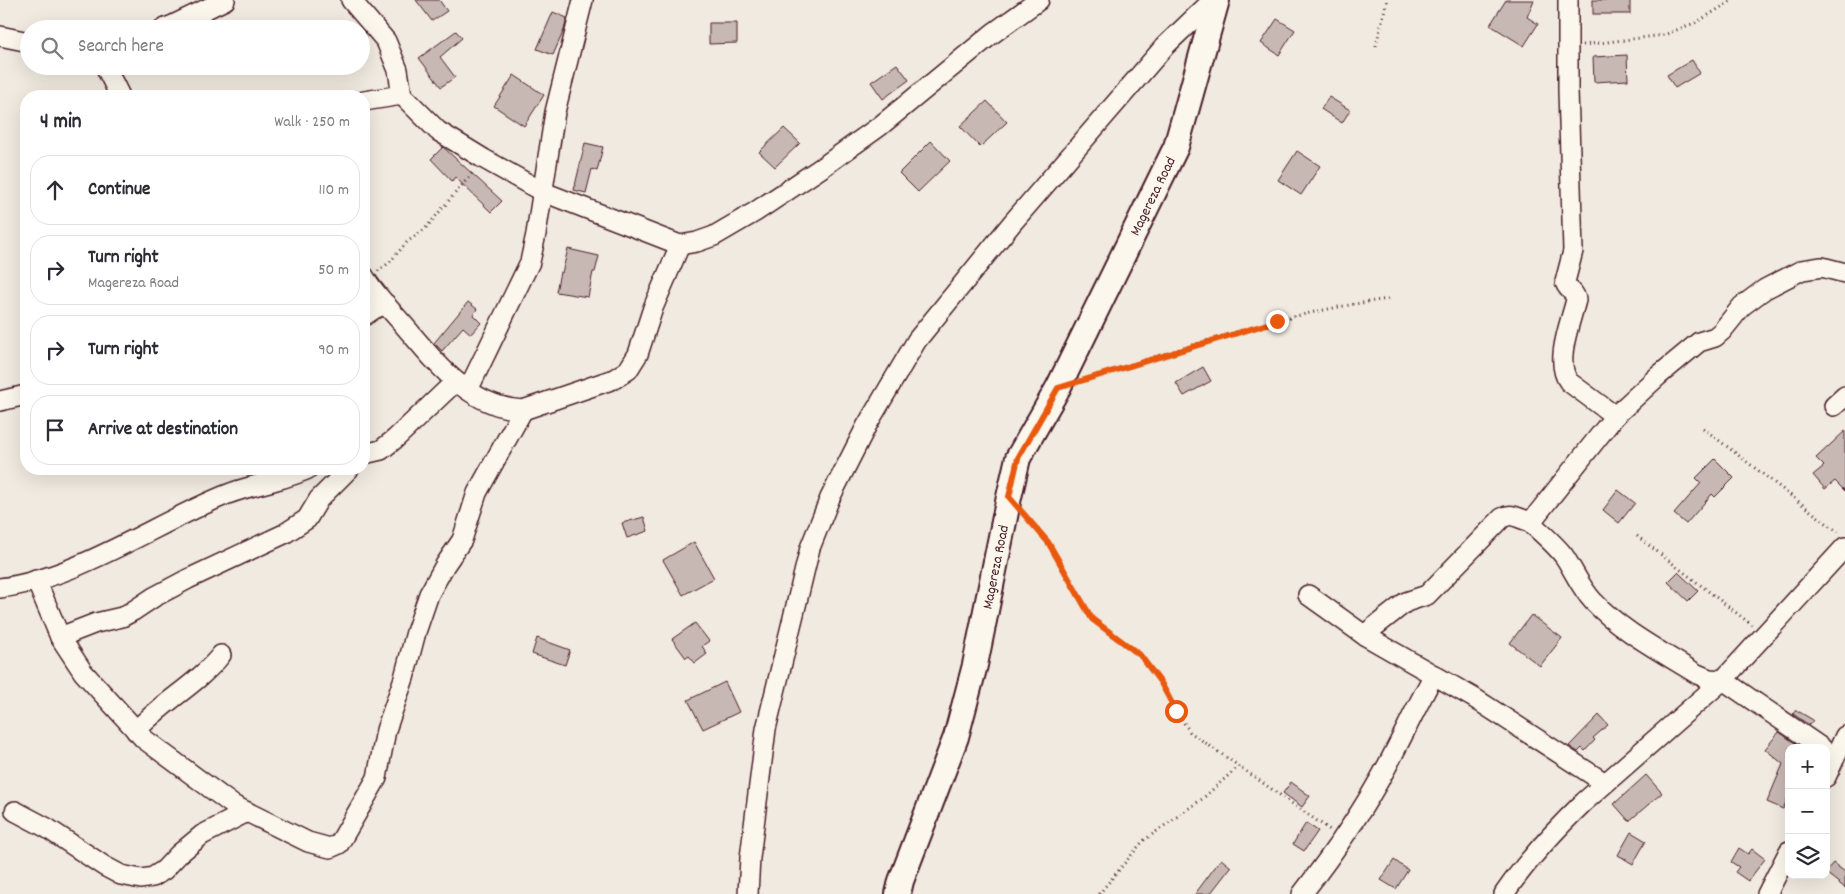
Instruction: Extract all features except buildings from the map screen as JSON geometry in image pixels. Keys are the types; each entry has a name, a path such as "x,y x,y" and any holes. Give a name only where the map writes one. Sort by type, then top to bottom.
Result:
{"street":[{"path":"185,20 225,0"},
{"path":"351,0 368,20"},
{"path":"370,453 381,450 462,386 530,262 557,103 583,0"},
{"path":"370,23 386,42 398,70 402,95 438,131 541,191 680,245 714,236 755,212 824,166 880,126 992,34 1039,0"},
{"path":"748,894 750,858 766,729 810,548 830,498 867,425 917,340 1012,222 1165,46 1213,0"},
{"name":"Magereza Road","path":"898,894 956,736 975,665 1018,458 1058,388 1176,146 1217,0"},
{"path":"1568,0 1574,251 1565,282 1566,287 1575,295 1576,300 1562,357 1562,367 1564,376 1569,382 1615,416"},
{"path":"0,36 20,40"},
{"path":"110,75 117,90"},
{"path":"370,99 402,95"},
{"path":"370,284 462,386 507,409 523,410 614,379 628,370 638,354 652,308 680,245"},
{"path":"1528,521 1534,518 1615,416 1658,376 1699,342 1718,334 1742,306 1765,289 1802,270 1822,267 1845,273"},
{"path":"370,311 386,304"},
{"path":"0,401 20,396"},
{"path":"36,580 60,637 83,672 144,739 233,805 308,842 330,848 339,844 376,778 386,730 429,594 462,540 477,493 523,410"},
{"path":"0,588 46,577 106,552 229,494 294,475"},
{"path":"60,637 96,623 128,614 154,597 188,579 284,534 307,519 319,499 344,475"},
{"path":"1364,635 1406,602 1427,595 1502,518 1509,515 1517,516 1528,521 1562,554 1580,585 1594,602 1620,624 1697,674 1709,679 1722,680 1816,744"},
{"path":"1504,894 1540,846 1584,802 1722,680 1845,547"},
{"path":"1308,595 1364,635 1493,710 1606,783"},
{"path":"136,731 156,711 204,675 221,655"},
{"path":"1302,894 1343,838 1386,767 1434,674"},
{"path":"1830,750 1845,736"},
{"path":"15,811 48,828 104,866 121,875 141,879 153,877 164,870 179,854 202,835 247,812"},
{"path":"1767,894 1785,860"}],"path":[{"path":"1376,46 1387,0"},
{"path":"1568,47 1664,35 1697,22 1733,0"},
{"path":"370,275 389,263 408,242 425,229 484,159"},
{"path":"1058,388 1277,321 1349,305 1389,299"},
{"path":"1703,428 1833,530 1845,536"},
{"path":"1009,497 1048,542 1092,619 1140,655 1161,683 1190,732 1343,838"},
{"path":"1637,536 1764,635"},
{"path":"1099,894 1143,841 1202,799 1239,766"}],"route":[{"path":"1176,711 1161,683 1140,655 1092,619 1048,542 1009,497 1018,458 1058,388 1277,321"}]}
